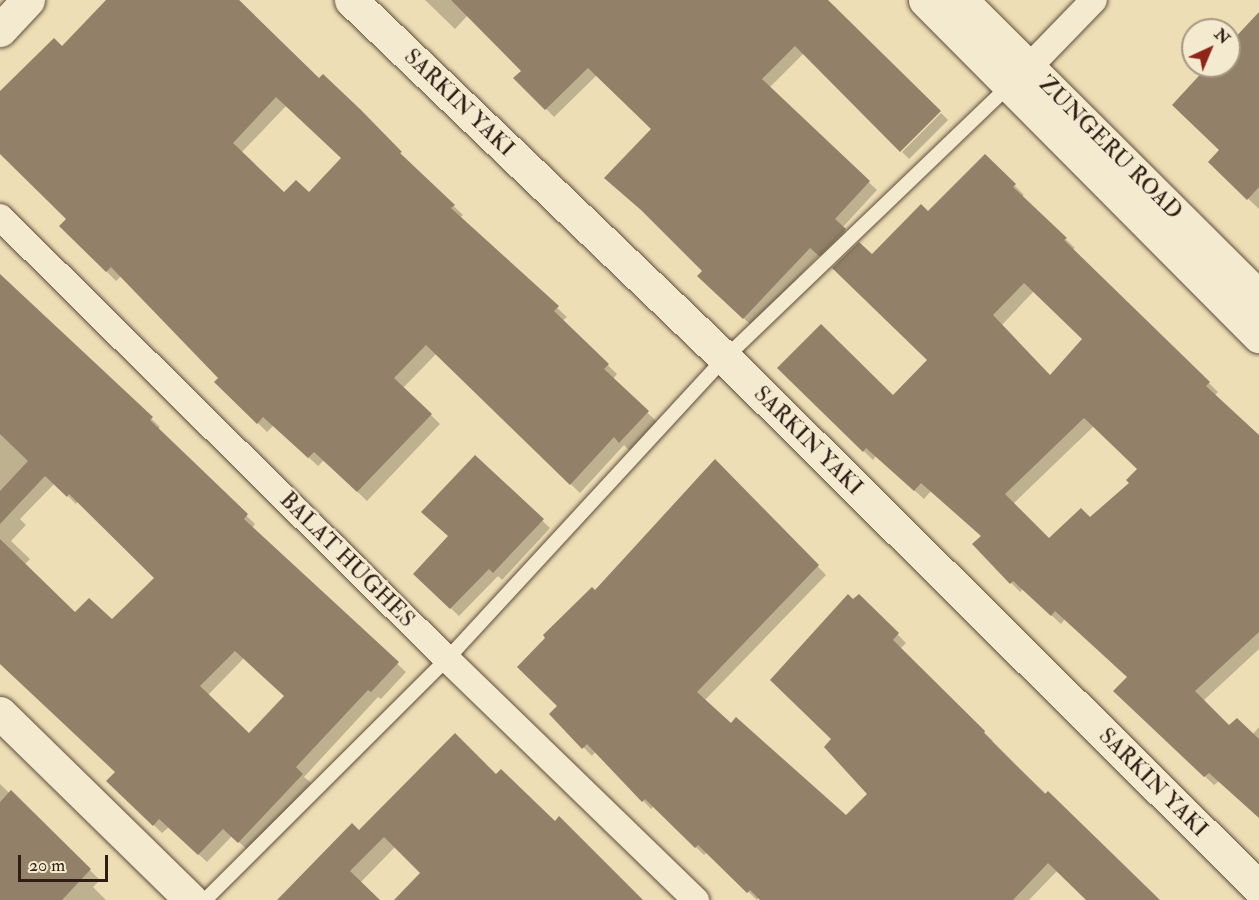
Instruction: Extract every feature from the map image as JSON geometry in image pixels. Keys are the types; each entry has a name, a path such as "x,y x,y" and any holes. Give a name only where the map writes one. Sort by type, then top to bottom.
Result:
{"street":[{"path":"0,30 28,0"},
{"name":"SARKIN YAKI","path":"351,0 725,358 1259,888"},
{"path":"925,0 1019,76 1259,336"},
{"name":"ZUNGERU ROAD","path":"961,0 1019,76 1259,297"},
{"path":"1019,76 1094,0"},
{"name":"BALAT HUGHES","path":"0,217 447,659 696,900"},
{"path":"0,713 191,900"}],"lane":[{"path":"205,900 447,659 725,358 1019,76"}],"building":[{"path":"106,0 239,0 319,78 323,74 361,110 402,152 400,153 455,205 451,208 559,306 554,311 609,364 604,369 649,411 619,443 614,437 570,485 426,345 394,378 432,414 357,492 314,452 308,458 263,417 257,424 214,382 218,378 111,267 106,272 59,226 66,219 0,154 0,91 54,38 62,46","holes":["276,97 341,158 309,192 296,180 284,192 233,143"]},
{"path":"451,0 828,0 941,111 900,152 795,46 762,79 870,181 835,219 846,229 819,256 810,248 743,319 697,276 702,271 641,210 604,178 651,129 588,68 545,110 513,78 521,71"},
{"path":"1259,12 1259,187 1247,200 1208,162 1219,150 1172,105 1197,78 1241,78 1241,31"},
{"path":"985,154 1016,184 1013,187 1067,238 1064,240 1210,382 1206,386 1259,435 1259,632 1195,691 1229,725 1237,718 1259,739 1259,818 1209,773 1204,777 1113,691 1127,677 1055,611 1051,616 1013,581 1010,584 972,544 981,536 921,483 914,491 866,448 863,452 777,368 821,324 893,395 927,360 832,268 859,242 872,254 921,204 928,211","holes":["1024,283 1082,339 1050,375 993,315","1084,418 1137,469 1126,480 1129,483 1090,517 1081,508 1049,538 1005,494"]},
{"path":"0,274 153,417 150,420 248,514 244,519 399,662 371,692 368,690 296,767 303,774 238,843 223,829 198,855 159,819 153,826 106,781 115,772 0,664 0,539 75,612 89,598 112,619 154,578 69,494 67,497 45,476 0,524 0,491 28,461 0,434","holes":["235,651 284,696 249,733 200,686"]},
{"path":"475,455 544,519 493,573 489,569 450,609 413,574 448,536 421,512"},
{"path":"715,459 819,565 697,692 731,723 736,717 846,815 867,794 824,747 831,739 770,680 848,594 853,599 859,594 899,633 893,640 985,731 984,733 1045,794 1048,791 1160,900 1086,900 1048,863 1013,900 760,900 750,890 747,893 698,845 695,848 645,799 642,802 587,744 582,749 549,714 557,706 517,667 545,638 543,635 592,587 595,590"},
{"path":"455,733 496,774 501,769 555,821 559,816 643,900 394,900 420,873 384,837 350,871 380,900 277,900 352,823 359,830"},
{"path":"11,790 91,869 62,900 0,900 0,802"}]}
